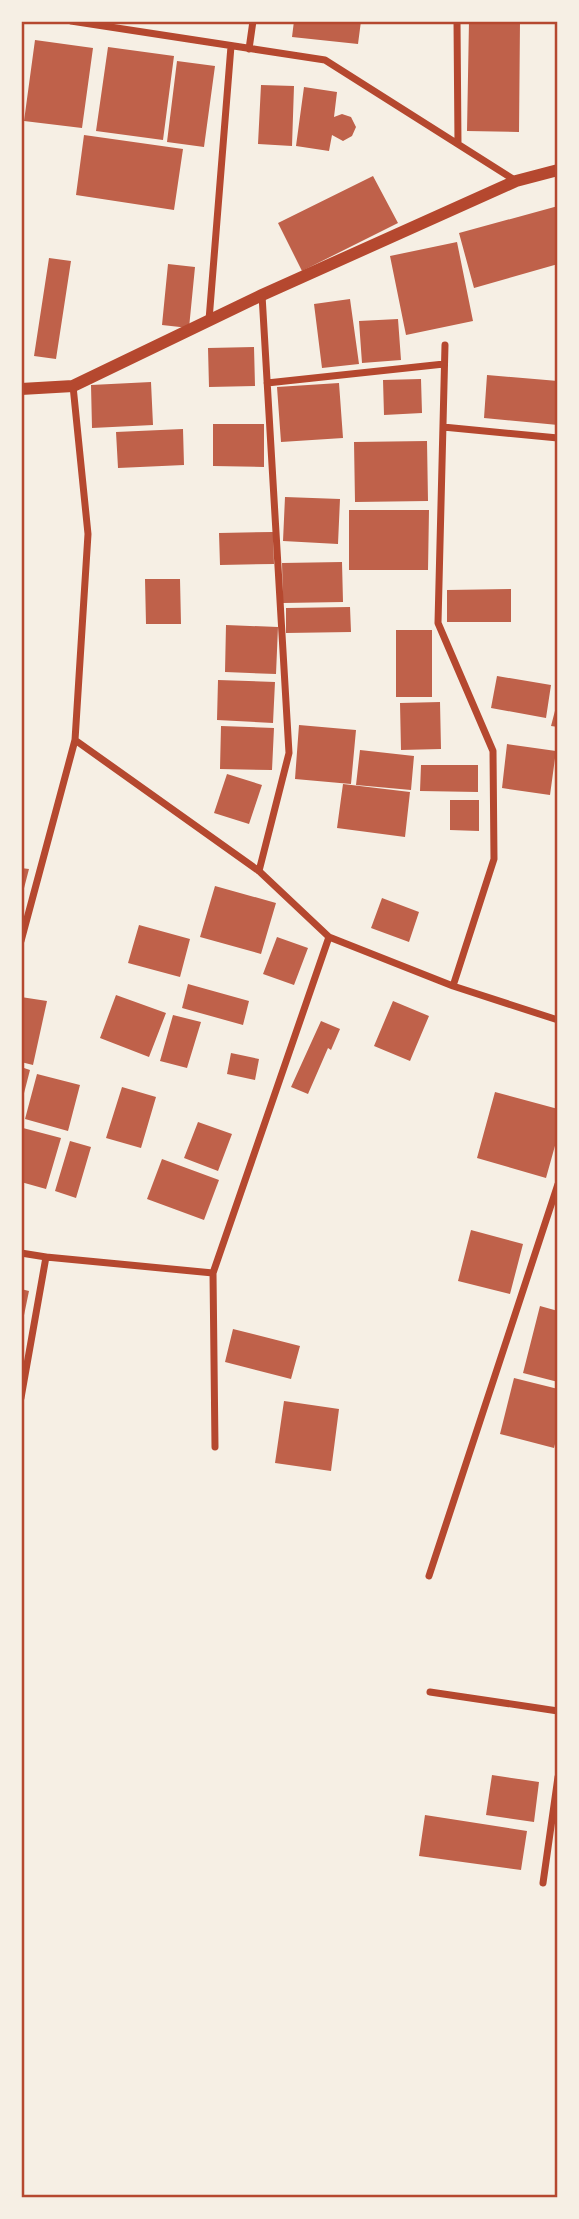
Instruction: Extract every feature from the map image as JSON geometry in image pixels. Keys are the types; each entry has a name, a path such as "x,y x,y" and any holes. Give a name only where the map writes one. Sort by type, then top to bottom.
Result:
{"street":[{"path":"71,21 325,60 516,181"},
{"path":"249,48 253,21"},
{"path":"457,21 458,145"},
{"path":"209,320 231,46"},
{"path":"21,389 72,386 262,295 516,181 558,170"},
{"path":"259,871 289,753 262,295"},
{"path":"445,345 438,623 493,751 494,859 453,986"},
{"path":"267,383 444,364"},
{"path":"21,941 75,740 88,534 72,386"},
{"path":"443,427 558,438"},
{"path":"75,740 259,871 329,936 453,986 558,1020"},
{"path":"215,1447 214,1273 329,936"},
{"path":"429,1576 558,1184"},
{"path":"21,1253 214,1273"},
{"path":"21,1398 46,1257"},
{"path":"430,1692 558,1711"},
{"path":"543,1883 558,1777"}],"building":[{"path":"294,21 361,21 358,44 292,37"},
{"path":"469,21 520,21 519,132 467,131"},
{"path":"35,40 93,48 82,128 24,121"},
{"path":"108,47 174,56 163,140 96,131"},
{"path":"177,61 215,66 204,147 167,142"},
{"path":"261,85 294,86 292,146 258,144"},
{"path":"304,87 337,92 334,117 342,114 351,117 356,127 352,136 343,141 332,135 329,151 296,146"},
{"path":"84,135 183,149 174,210 76,195"},
{"path":"373,176 398,223 302,271 278,223"},
{"path":"558,206 558,264 474,288 459,233"},
{"path":"457,242 473,321 406,335 390,256"},
{"path":"49,258 71,261 56,359 34,356"},
{"path":"168,264 195,267 189,328 162,325"},
{"path":"350,299 359,364 322,368 314,304"},
{"path":"398,319 401,360 362,363 359,321"},
{"path":"254,347 255,386 209,387 208,348"},
{"path":"487,375 558,381 558,425 484,418"},
{"path":"421,379 422,413 384,415 383,380"},
{"path":"151,382 153,425 92,428 91,385"},
{"path":"339,383 343,438 281,442 277,387"},
{"path":"213,424 264,424 264,467 213,466"},
{"path":"183,429 184,465 118,468 116,432"},
{"path":"427,441 428,501 355,502 354,442"},
{"path":"285,497 340,499 338,544 283,541"},
{"path":"349,510 429,510 428,570 349,570"},
{"path":"273,532 274,564 220,565 219,533"},
{"path":"342,562 343,602 283,603 282,563"},
{"path":"145,579 180,579 181,624 146,624"},
{"path":"511,589 511,622 447,622 447,590"},
{"path":"350,607 351,632 286,633 286,608"},
{"path":"226,625 278,627 276,674 225,672"},
{"path":"396,630 432,630 432,697 396,697"},
{"path":"497,676 551,685 546,718 491,708"},
{"path":"218,680 275,682 273,723 217,720"},
{"path":"440,702 441,749 401,750 400,703"},
{"path":"558,703 558,727 551,726"},
{"path":"299,725 356,730 351,784 295,779"},
{"path":"221,726 274,728 272,770 220,769"},
{"path":"507,744 556,751 550,795 502,788"},
{"path":"360,750 414,756 411,790 356,785"},
{"path":"421,765 478,765 478,792 420,791"},
{"path":"227,774 262,785 249,824 214,813"},
{"path":"343,784 410,792 405,837 337,828"},
{"path":"450,800 479,800 479,831 450,830"},
{"path":"21,868 29,869 22,896 21,896"},
{"path":"215,886 276,903 261,954 200,937"},
{"path":"382,898 419,912 409,942 371,928"},
{"path":"139,925 190,939 180,977 128,963"},
{"path":"277,937 308,948 294,985 263,974"},
{"path":"188,984 249,1001 243,1025 182,1008"},
{"path":"116,995 166,1013 149,1057 100,1038"},
{"path":"21,997 47,1001 33,1065 21,1062"},
{"path":"393,1001 429,1016 410,1061 374,1046"},
{"path":"173,1015 201,1022 187,1068 160,1061"},
{"path":"321,1021 340,1029 331,1050 328,1048 308,1094 291,1087"},
{"path":"231,1053 259,1059 255,1080 227,1074"},
{"path":"21,1067 30,1070 22,1101 21,1101"},
{"path":"37,1074 80,1085 68,1131 25,1119"},
{"path":"122,1087 156,1097 141,1148 106,1138"},
{"path":"495,1092 558,1109 558,1135 546,1178 477,1158"},
{"path":"198,1122 232,1134 218,1171 184,1158"},
{"path":"23,1128 61,1138 46,1189 21,1182"},
{"path":"70,1141 91,1147 76,1198 55,1191"},
{"path":"162,1159 219,1180 204,1220 147,1199"},
{"path":"471,1230 523,1244 510,1294 458,1281"},
{"path":"21,1289 29,1291 22,1325 21,1325"},
{"path":"540,1306 558,1311 558,1382 523,1373"},
{"path":"233,1329 300,1346 291,1379 225,1362"},
{"path":"514,1378 558,1389 558,1432 554,1448 500,1434"},
{"path":"284,1401 339,1409 331,1471 275,1463"},
{"path":"492,1775 539,1782 534,1822 486,1815"},
{"path":"425,1815 527,1831 521,1870 419,1856"}]}
